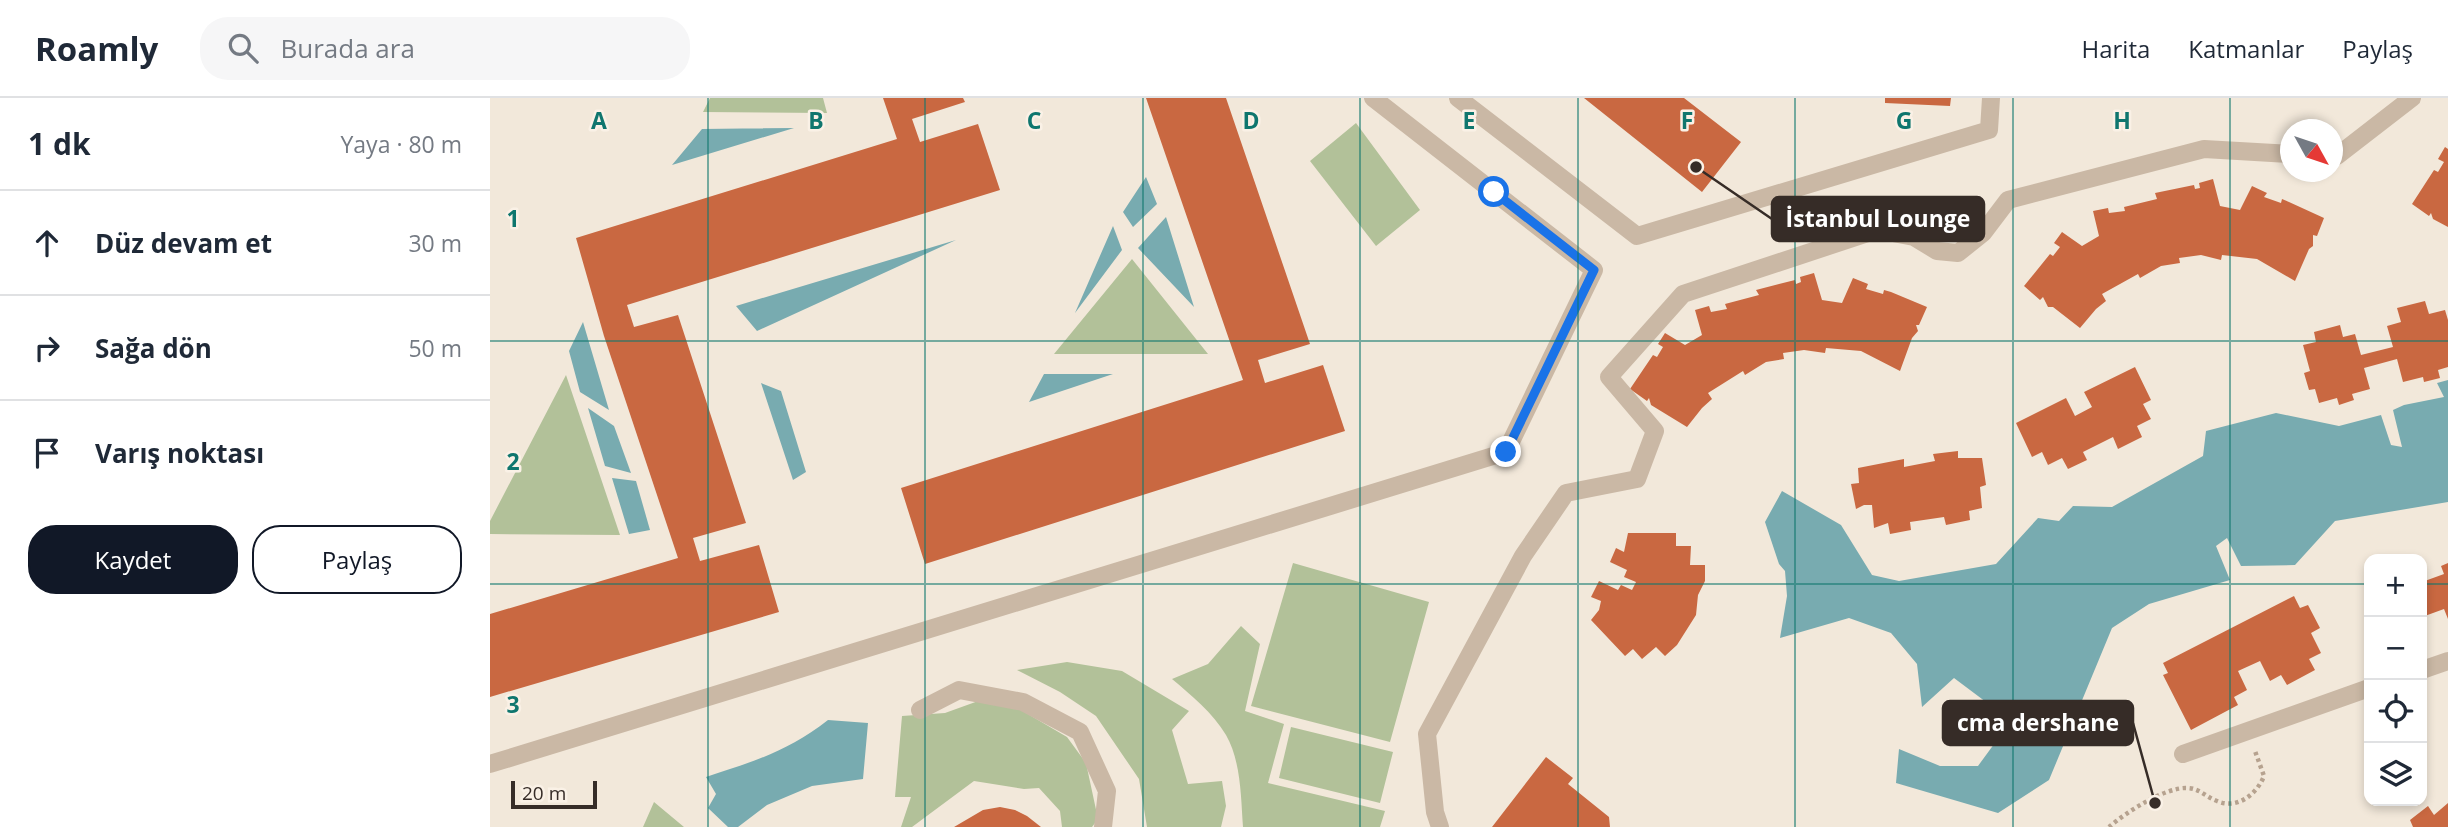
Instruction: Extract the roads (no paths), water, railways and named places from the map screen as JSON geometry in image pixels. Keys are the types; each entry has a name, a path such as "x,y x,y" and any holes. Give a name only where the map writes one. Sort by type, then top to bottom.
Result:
{"lane":[{"path":"490,764 1506,452 1594,270 1373,98"},
{"path":"1458,98 1637,236 1989,130 1991,98"},
{"path":"2343,151 2412,98"},
{"path":"1440,827 1435,812 1427,734 1523,556 1566,493 1637,479 1655,431 1609,377 1684,294 1877,230 1914,237 1937,251 1958,253 1983,233 2008,200 2204,149 2280,153"},
{"path":"2427,668 2448,661"},
{"path":"920,710 959,690 1023,702 1080,732 1107,790 1103,827"},
{"path":"2183,754 2364,690"}],"water":[{"path":"794,128 672,165 702,129"},
{"path":"1146,177 1157,204 1133,227 1123,212"},
{"path":"1166,217 1194,307 1138,248"},
{"path":"1113,226 1122,250 1075,313"},
{"path":"956,240 757,331 736,306"},
{"path":"583,322 609,410 580,392 569,351"},
{"path":"1044,374 1113,374 1029,402"},
{"path":"2448,380 2448,502 2335,521 2295,565 2241,566 2227,538 2216,546 2230,580 2149,604 2112,628 2049,780 1998,813 1896,783 1899,749 1940,766 1978,766 2008,725 2002,714 1954,678 1922,707 1917,664 1891,633 1849,618 1780,638 1787,596 1785,571 1779,564 1765,522 1782,491 1841,525 1872,575 1899,581 1996,564 2038,518 2059,521 2073,506 2112,507 2203,456 2206,431 2276,413 2339,426 2381,415 2391,445 2402,447 2393,410 2404,405 2444,397 2437,383"},
{"path":"761,383 781,391 806,472 793,480"},
{"path":"588,408 614,426 631,473 605,466"},
{"path":"612,478 636,481 650,530 629,534"},
{"path":"828,720 868,723 863,779 812,786 767,805 738,827 728,827 708,808 716,794 706,777 784,748"}],"place":[{"name":"İstanbul Lounge","path":"1696,167"},
{"name":"cma dershane","path":"2155,803"}]}
